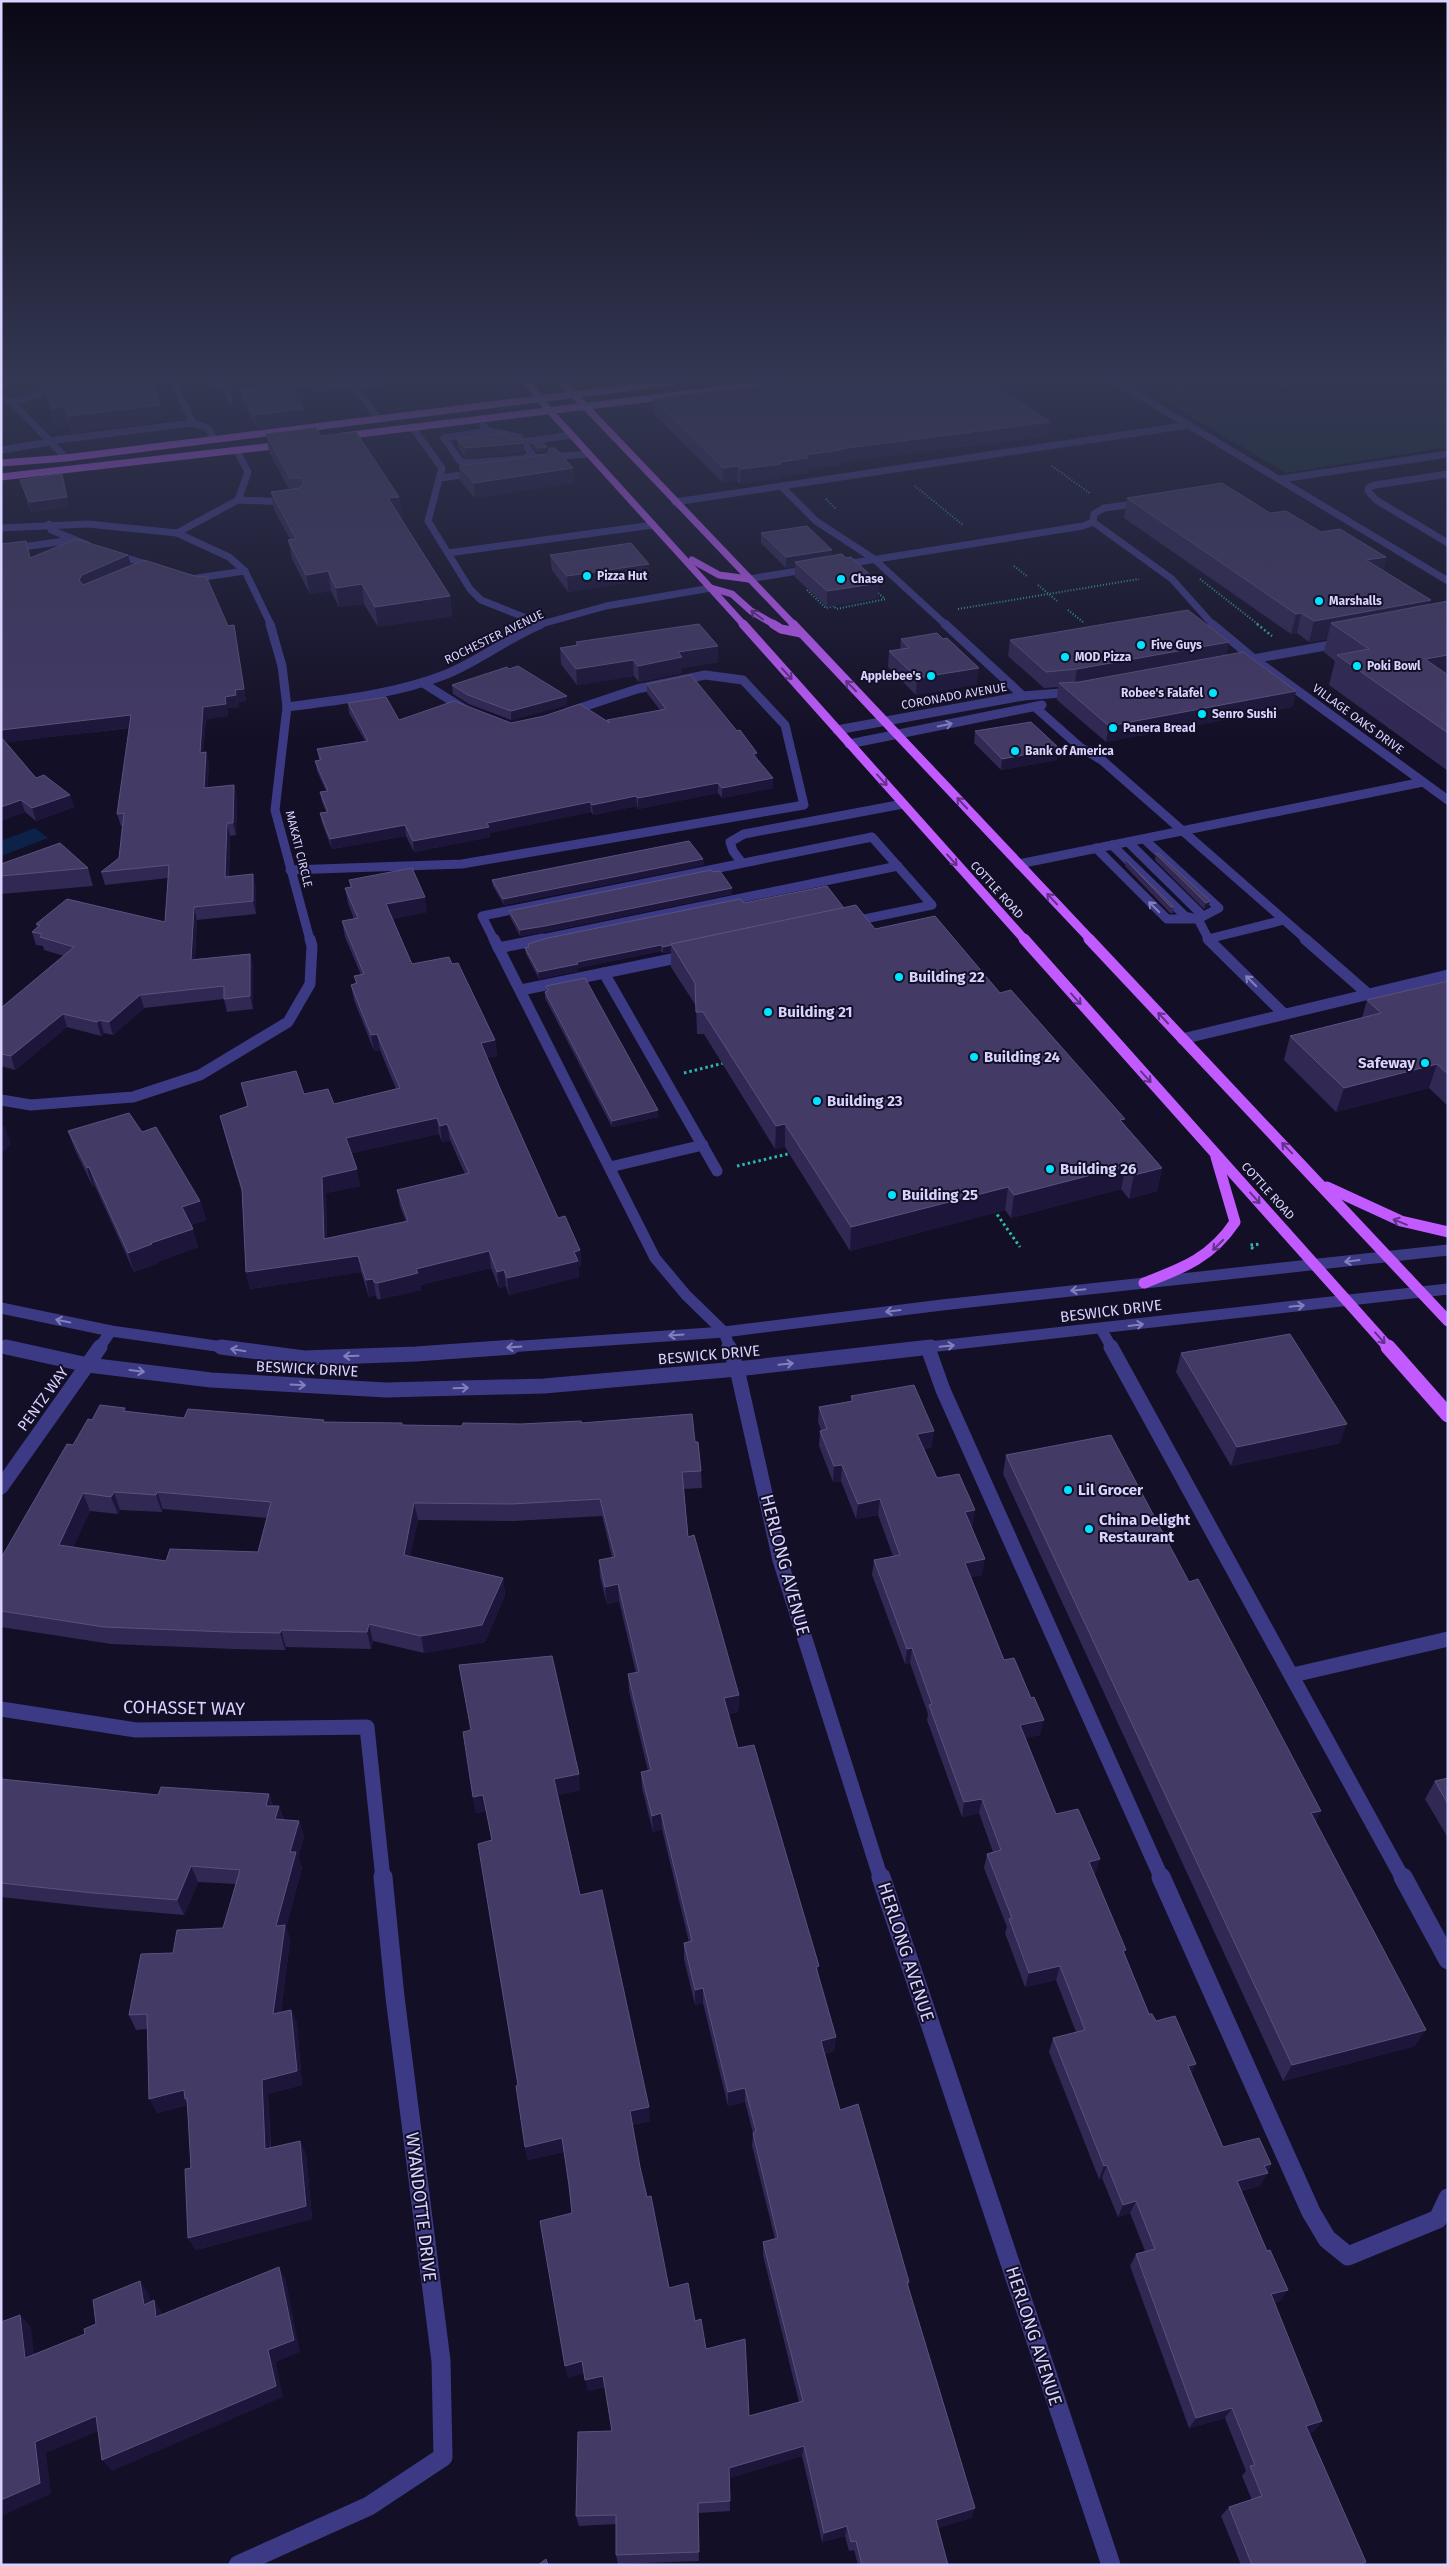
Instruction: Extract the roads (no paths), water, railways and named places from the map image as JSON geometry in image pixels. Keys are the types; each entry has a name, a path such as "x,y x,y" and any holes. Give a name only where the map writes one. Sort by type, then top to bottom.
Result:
{"main road":[{"name":"COTTLE ROAD","path":"632,502 1316,1265 1448,1416"},
{"path":"675,502 897,734 1448,1322"},
{"path":"669,542 713,574 729,579 749,579"},
{"path":"711,588 732,594 765,621 781,629 801,633"},
{"path":"1144,1283 1206,1257 1227,1236 1235,1222 1214,1152"},
{"path":"1320,1184 1400,1222 1428,1230 1448,1232"}],"street":[{"path":"177,533 235,502"},
{"path":"260,502 292,502"},
{"path":"433,502 428,521 470,589 481,600 541,624"},
{"path":"797,502 816,521 874,559 1023,696"},
{"path":"832,566 1083,526 1093,522 1094,514 1104,508 1149,502"},
{"path":"1319,502 1448,580"},
{"path":"1379,502 1448,543"},
{"name":"VILLAGE OAKS DRIVE","path":"1093,522 1172,579 1207,620 1254,659 1448,800"},
{"path":"49,524 51,530 72,540 100,549"},
{"name":"MAKATI CIRCLE","path":"1,528 49,524 88,524 144,528 177,533 205,544 229,557 244,571 273,630 282,666 287,707 275,810 312,946 310,984 288,1022 200,1075 133,1097 31,1105 1,1100"},
{"path":"448,553 653,525"},
{"path":"1,550 72,540"},
{"path":"110,552 166,571"},
{"path":"139,568 147,565"},
{"path":"749,579 814,569"},
{"path":"185,577 194,580 244,571"},
{"name":"ROCHESTER AVENUE","path":"287,707 356,698 423,683 468,665 541,624 585,610 711,588"},
{"path":"1226,664 1351,641"},
{"path":"290,870 462,864 804,805 785,725 743,680 705,675 637,689 562,714"},
{"path":"423,683 475,714"},
{"name":"CORONADO AVENUE","path":"837,730 1023,696 1085,691"},
{"name":"CORONADO AVENUE","path":"849,744 1035,707 1075,692"},
{"path":"1035,707 1080,747 1103,761 1368,994"},
{"path":"1019,864 1423,782"},
{"path":"742,863 733,852 730,842 744,834 903,804"},
{"path":"724,1332 686,1295 655,1258 482,916 872,837 932,905 838,924"},
{"path":"1096,848 1167,919 1198,919 1219,908 1144,839"},
{"path":"1128,842 1200,913 1198,919 1208,939 1284,1014"},
{"path":"1112,845 1185,916 1198,919"},
{"path":"498,948 898,866"},
{"path":"1208,939 1284,920"},
{"path":"520,990 698,954"},
{"path":"604,973 717,1171"},
{"path":"1182,1039 1448,975"},
{"path":"610,1167 703,1146"},
{"name":"BESWICK DRIVE","path":"1,1308 111,1331 304,1358 416,1354 724,1332 1448,1250"},
{"name":"BESWICK DRIVE","path":"1,1346 88,1365 211,1380 386,1390 544,1386 737,1370 1448,1289"},
{"path":"1101,1329 1293,1675 1448,1960"},
{"name":"PENTZ WAY","path":"1,1487 111,1331"},
{"name":"HERLONG AVENUE","path":"724,1332 737,1370 780,1560 882,1881 1111,2565"},
{"path":"928,1348 950,1406 1311,2212 1326,2239 1348,2256 1420,2228 1438,2218 1448,2198"},
{"path":"1293,1675 1448,1639"},
{"name":"COHASSET WAY","path":"1,1709 136,1730 367,1727"},
{"name":"WYANDOTTE DRIVE","path":"238,2565 369,2506 443,2457 441,2361 395,1997 367,1727"}],"water":[{"path":"35,828 48,838 1,856 3,840"}],"place":[{"name":"Pizza Hut","path":"587,576"},
{"name":"Chase","path":"841,579"},
{"name":"Marshalls","path":"1319,601"},
{"name":"Five Guys","path":"1141,645"},
{"name":"MOD Pizza","path":"1065,657"},
{"name":"Poki Bowl","path":"1357,666"},
{"name":"Applebee's","path":"931,676"},
{"name":"Robee's Falafel","path":"1213,693"},
{"name":"Senro Sushi","path":"1202,714"},
{"name":"Panera Bread","path":"1113,728"},
{"name":"Bank of America","path":"1015,751"},
{"name":"Building 22","path":"899,977"},
{"name":"Building 21","path":"768,1012"},
{"name":"Building 24","path":"974,1057"},
{"name":"Safeway","path":"1425,1063"},
{"name":"Building 23","path":"817,1101"},
{"name":"Building 26","path":"1050,1169"},
{"name":"Building 25","path":"892,1195"},
{"name":"Lil Grocer","path":"1068,1490"},
{"name":"China Delight Restaurant","path":"1089,1529"}]}
